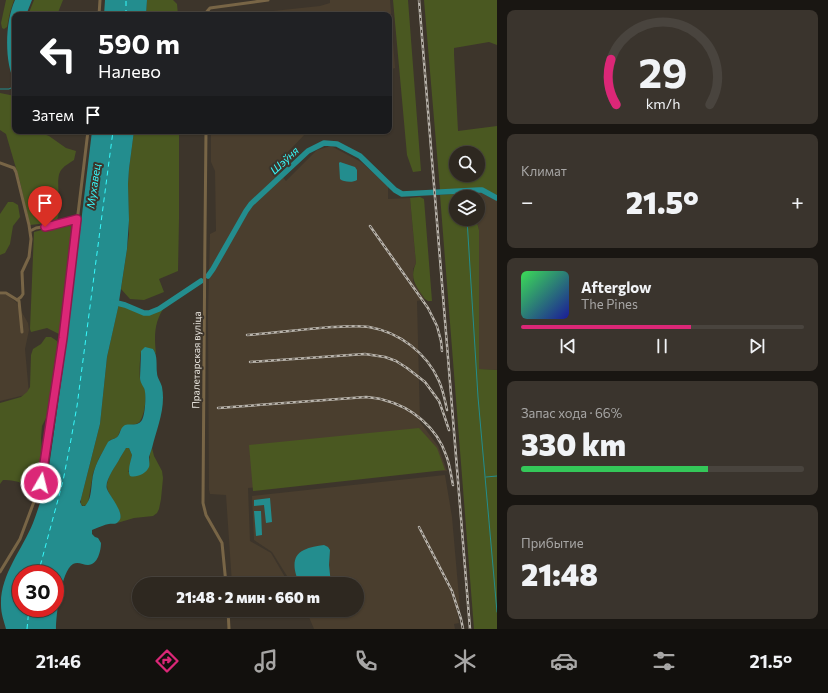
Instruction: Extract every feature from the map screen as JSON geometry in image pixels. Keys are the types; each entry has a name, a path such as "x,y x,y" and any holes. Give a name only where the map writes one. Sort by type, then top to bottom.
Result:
{"street":[{"path":"99,12 100,0"},
{"path":"207,12 210,8 268,0"},
{"path":"0,572 20,539 41,483 63,338 88,134"},
{"name":"Пралетарская вуліца","path":"206,134 203,503 206,515 222,543 225,577"},
{"path":"0,164 14,168 16,172 30,231 31,239 29,257 22,272 24,294 17,300"},
{"path":"30,231 36,228 77,219"},
{"path":"0,293 6,293 19,303 22,332"},
{"path":"228,617 229,629"}],"shaded area":[{"path":"330,0 390,0 391,12 263,12 320,6 330,3"},
{"path":"392,27 395,68 392,69"},
{"path":"211,134 305,134 284,156 280,174 286,181 317,150 331,146 361,162 388,186 388,199 410,198 416,263 413,269 413,282 425,299 417,301 420,422 438,446 447,471 431,470 248,488 250,541 271,553 285,577 232,577 226,495 210,494 209,490 208,316 210,234 216,231 215,171 211,162"},
{"path":"485,195 497,200 497,370 479,369 478,226 485,226"},
{"path":"0,295 7,295 16,302 28,323 29,330 25,349 29,394 0,401"},
{"path":"445,475 452,517 460,609 457,610 459,623 454,624 455,629 314,629 309,617 364,617 364,577 288,577 272,552 254,540 252,496"}],"green space":[{"path":"6,0 14,0 7,27 4,29 2,28 1,23"},
{"path":"34,0 63,0 58,12 29,12"},
{"path":"147,0 173,0 177,4 178,12 146,12"},
{"path":"393,0 408,0 421,171 413,172 407,155"},
{"path":"424,0 497,0 497,45 489,42 454,48 458,131 497,126 497,195 482,188 440,190"},
{"path":"0,93 12,95 12,134 44,134 66,148 76,151 74,160 65,166 59,173 59,209 56,222 30,225 20,182 6,134 0,130"},
{"path":"134,134 179,134 178,271 159,279 164,292 144,300 130,299 121,289 129,234 129,169"},
{"path":"449,194 449,226 478,226 479,230 479,369 497,370 497,629 474,629 440,195"},
{"path":"420,197 424,199 432,301 425,299 416,286 413,278 416,263 410,198"},
{"path":"8,202 13,202 18,205 20,217 13,226 10,244 5,253 0,255 0,214"},
{"path":"73,222 74,225 61,332 59,334 47,328 31,332 34,232"},
{"path":"119,303 146,313 154,312 166,305 157,323 155,341 156,354 153,349 141,351 140,379 145,390 146,398 142,418 137,424 126,425 116,438 110,440 99,458 93,473 88,503 87,505 83,506 81,504 81,499 100,424 107,357"},
{"path":"46,337 51,337 57,341 58,351 55,360 49,407 42,426 40,478 36,485 7,480 3,480 0,484 0,403 21,397 27,392 30,387 31,355 33,349 41,344"},
{"path":"419,428 437,448 445,470 253,491 249,445"},
{"path":"128,447 132,455 128,472 147,469 152,448 154,456 162,471 163,478 161,499 159,509 153,516 134,518 117,523 120,515 107,486 111,472 125,449"}],"water":[{"path":"15,0 32,0 27,12 12,12 12,76 7,42 9,19"},
{"path":"105,0 147,0 146,12 104,12"},
{"name":"Мухавец","path":"92,134 134,134 128,184 129,220 127,249 118,308 107,357 100,424 80,502 82,506 85,506 88,501 94,471 108,442 119,435 122,427 125,425 137,424 143,418 145,390 140,378 141,351 145,347 153,349 155,352 157,375 163,395 162,410 149,457 149,467 146,472 141,475 130,476 129,468 132,455 129,448 126,448 107,482 107,489 117,506 120,519 116,523 92,530 92,534 98,538 101,543 100,553 94,563 88,565 79,563 73,564 69,568 64,578 64,565 12,565 12,617 57,617 56,629 6,629 1,605 4,583 12,563 33,523 46,480 67,340"},
{"path":"340,162 355,167 357,170 357,180 348,182 340,179"},
{"path":"270,498 272,522 266,523 264,505 254,506 254,500"},
{"path":"254,511 261,511 262,535 256,536"},
{"path":"324,545 330,550 330,577 297,577 294,565 297,556 306,549"}],"waterway":[{"path":"0,89 12,88"},
{"name":"Шэўня","path":"208,276 251,204 308,151 324,143 337,144 360,156 395,190 402,194 482,190 497,198"},
{"path":"467,226 478,397 497,612"},
{"name":"Шэўня","path":"113,302 144,313 149,313 159,309 201,281"},
{"path":"486,477 497,476"}],"ferry route":[{"path":"126,0 126,12"},
{"path":"40,565 63,481 77,406 113,134"},
{"path":"27,629 28,617"}],"railway":[{"path":"419,0 470,629"},
{"path":"370,226 428,308 437,326 442,351"},
{"path":"247,335 355,326 369,327 391,334 411,345 427,361 440,384 447,410"},
{"path":"250,362 365,354 385,357 396,361 425,382 439,401 449,430"},
{"path":"218,408 366,397 394,403 414,413 436,436 442,445 447,459 453,485"},
{"path":"419,527 452,591 463,629"}],"route":[{"path":"41,483 63,338 77,219 45,227"}]}
